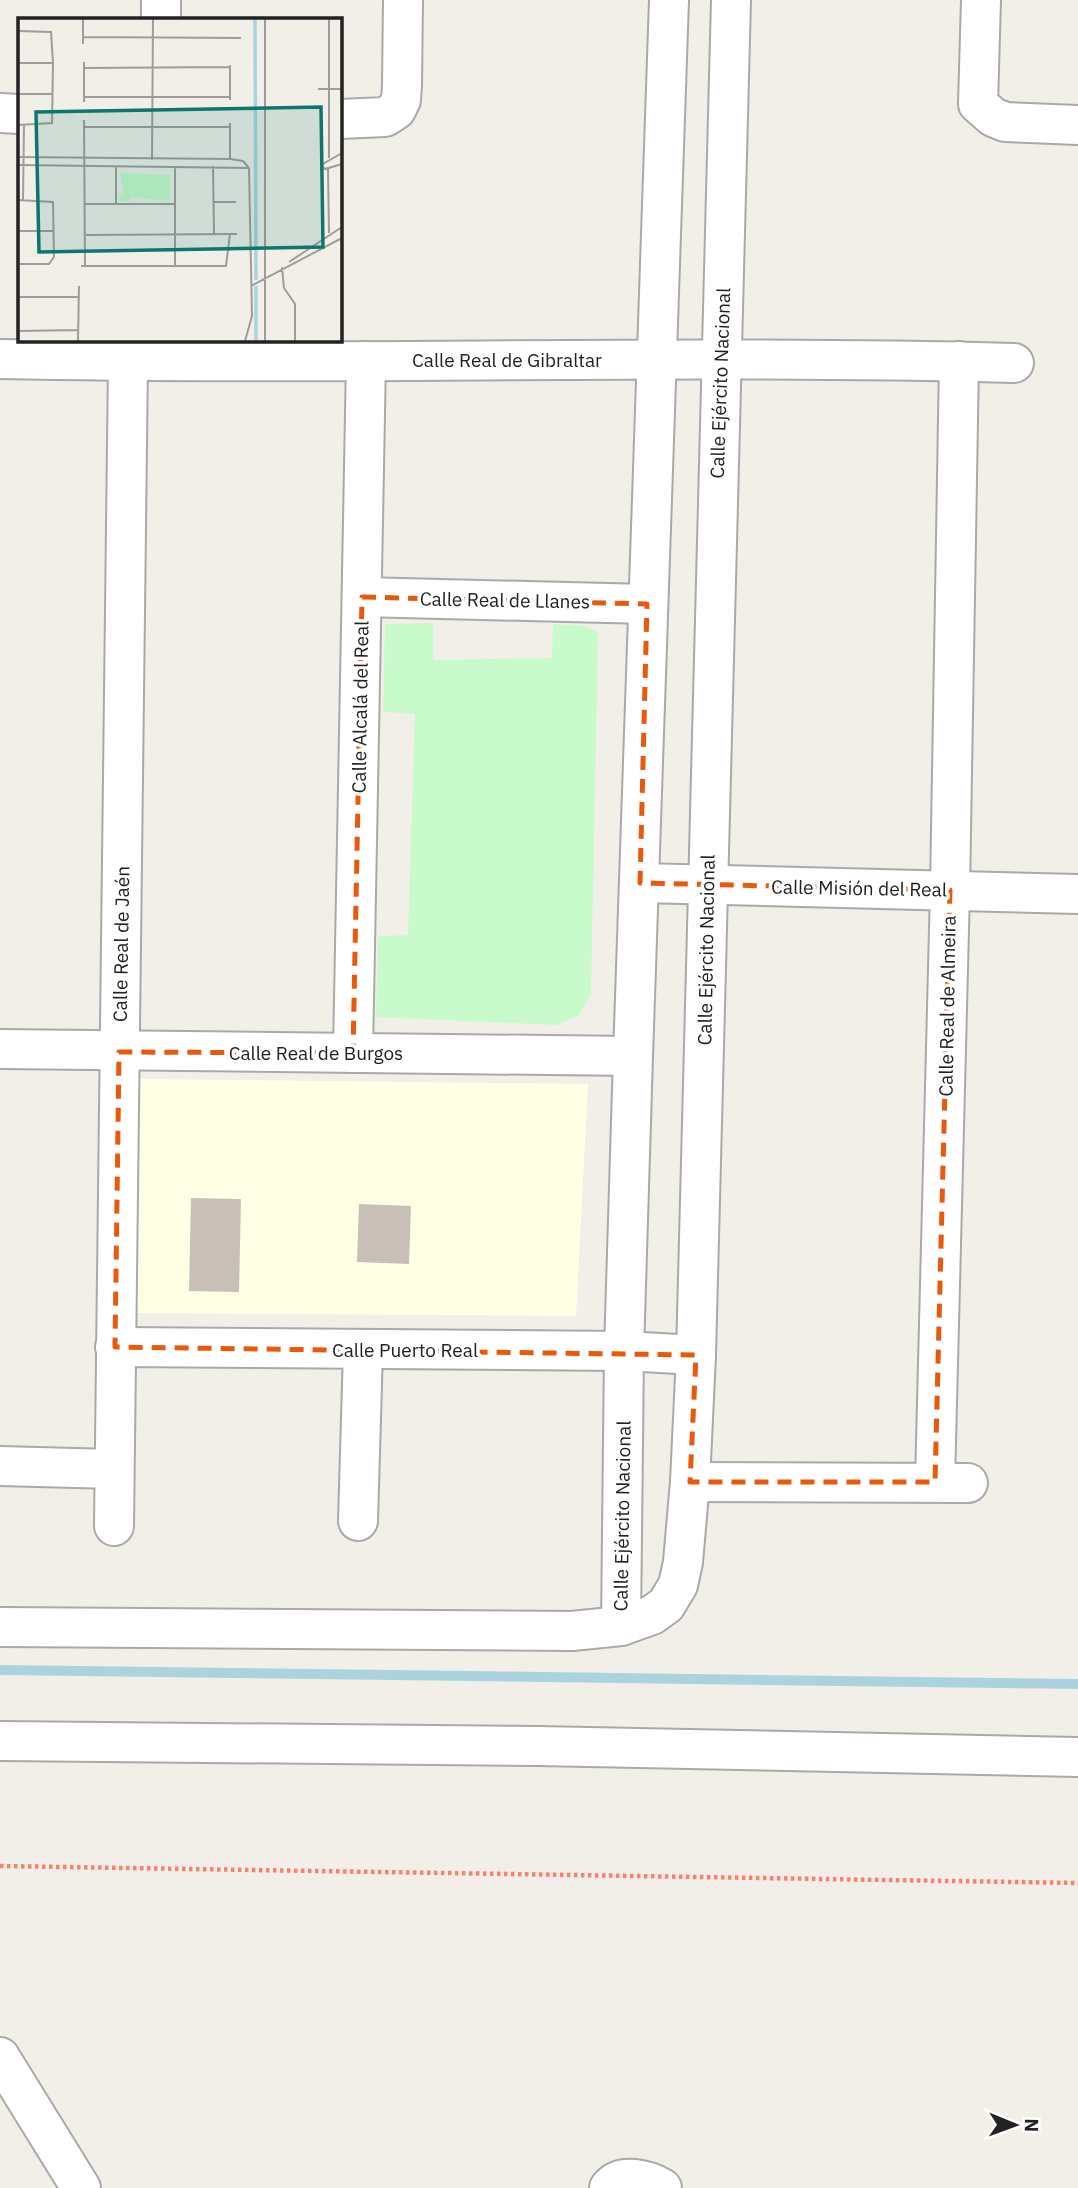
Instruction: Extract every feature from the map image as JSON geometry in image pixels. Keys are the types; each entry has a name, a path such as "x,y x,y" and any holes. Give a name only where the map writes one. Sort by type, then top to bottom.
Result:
{"street":[{"path":"161,0 161,18"},
{"path":"341,118 385,117 396,110 401,100 403,0"},
{"name":"Calle Ejército Nacional","path":"669,0 624,1352 621,1626 652,1615 666,1605 678,1585 684,1562 690,1482 696,1355 731,0"},
{"path":"981,0 978,104 993,117 1005,122 1078,125"},
{"path":"0,113 18,114"},
{"name":"Calle Real de Gibraltar","path":"0,359 655,359 1014,363"},
{"name":"Calle Real de Jaén","path":"114,1526 128,361"},
{"name":"Calle Alcalá del Real","path":"353,1053 366,361"},
{"name":"Calle Real de Almeira","path":"690,1482 952,1483 950,890 959,361"},
{"name":"Calle Real de Llanes","path":"362,597 647,604"},
{"name":"Calle Misión del Real","path":"640,883 1078,894"},
{"name":"Calle Real de Burgos","path":"0,1049 633,1056"},
{"name":"Calle Puerto Real","path":"115,1348 624,1352 696,1355"},
{"path":"358,1521 363,1350"},
{"path":"0,1466 113,1469"},
{"path":"0,1626 537,1632 621,1626"},
{"path":"0,1741 538,1746 1078,1757"},
{"path":"0,2057 81,2188"},
{"path":"609,2188 612,2183 631,2178 649,2181 662,2188"}],"path":[{"path":"0,1866 1078,1883"}],"highlighted area":[{"path":"362,597 647,604 640,883 950,890 935,1482 690,1482 696,1355 115,1347 119,1052 353,1053"}],"shaded area":[{"path":"137,1079 588,1084 576,1316 133,1313"}],"green space":[{"path":"433,623 433,660 552,658 553,624 585,626 598,632 591,993 579,1015 557,1025 376,1017 378,936 408,935 415,714 383,712 385,624"}],"building":[{"path":"191,1198 241,1199 239,1292 189,1291"},
{"path":"359,1204 411,1206 409,1264 357,1262"}],"waterway":[{"path":"0,1670 1078,1684"}]}
